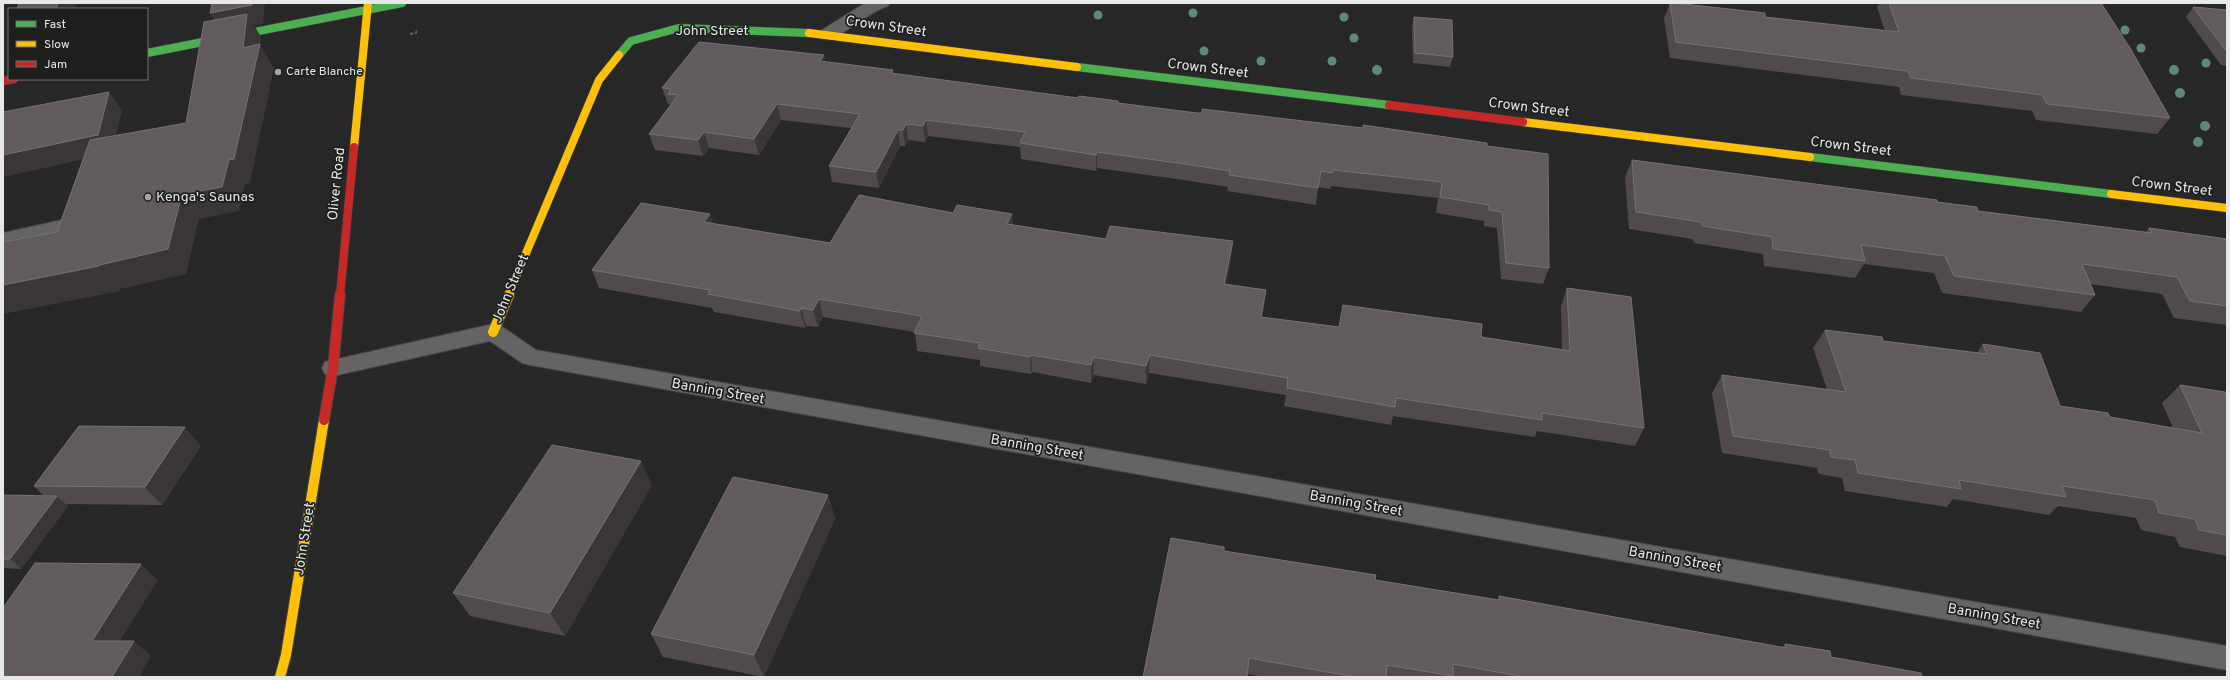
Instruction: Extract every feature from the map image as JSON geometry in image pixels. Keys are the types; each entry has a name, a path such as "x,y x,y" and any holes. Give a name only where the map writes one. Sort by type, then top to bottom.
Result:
{"street":[{"path":"148,53 368,6 402,3"},
{"path":"828,34 873,5 882,3"},
{"name":"Oliver Road","path":"333,368 368,6"},
{"name":"John Street","path":"280,677 286,655 333,368 493,332 599,80 631,41 679,28 828,34"},
{"name":"Crown Street","path":"828,34 1068,66 2227,208"},
{"path":"3,240 66,226"},
{"name":"Banning Street","path":"493,332 530,357 2227,658"}],"building":[{"path":"19,3 58,3 56,8 17,8"},
{"path":"212,3 252,3 252,5 210,13"},
{"path":"1670,3 1765,13 1765,17 1899,32 1889,3 2101,3 2130,48 2170,118 2047,104 2042,95 1911,78 1908,71 1676,42"},
{"path":"2193,7 2227,10 2227,52"},
{"path":"247,14 243,48 260,44 234,159 229,160 222,187 182,194 168,249 99,266 3,285 3,242 57,232 90,140 186,123 204,22"},
{"path":"1414,17 1452,20 1453,57 1415,53"},
{"path":"699,42 824,55 820,61 893,70 891,73 1078,98 1079,96 1118,101 1118,103 1197,113 1202,113 1202,109 1363,128 1363,125 1487,143 1487,146 1548,154 1549,268 1506,263 1502,212 1489,210 1489,205 1440,197 1442,182 1333,170 1333,173 1321,171 1318,188 1229,175 1230,171 1185,164 1097,152 1096,155 1020,143 1025,132 926,120 923,126 906,124 903,130 898,130 876,172 829,166 860,114 777,104 754,139 704,132 698,140 649,134 678,95 668,94 671,89 662,88"},
{"path":"109,92 98,135 3,155 3,112"},
{"path":"1632,160 1937,200 1937,202 1977,207 1978,211 2152,233 2149,228 2227,239 2227,306 2190,301 2177,277 2082,264 2095,295 1954,276 1945,256 1861,245 1865,261 1773,249 1772,237 1702,226 1701,222 1636,212"},
{"path":"859,195 953,213 957,205 1012,214 1007,224 1106,239 1110,226 1233,241 1224,284 1266,290 1261,317 1339,327 1343,305 1482,324 1481,337 1570,351 1567,288 1631,297 1644,428 1542,413 1542,420 1396,398 1395,407 1287,388 1288,378 1150,355 1146,366 1093,357 1091,365 1031,355 1030,357 978,348 980,343 914,333 922,316 819,299 813,310 801,308 800,311 708,294 710,290 592,270 641,203 710,214 704,222 830,243"},
{"path":"1825,330 1882,337 1883,341 1987,354 1983,344 2040,353 2060,406 2108,413 2110,417 2202,433 2180,385 2225,392 2227,396 2227,535 2199,530 2195,519 2159,513 2155,500 2062,486 2066,497 1959,480 1961,489 1858,473 1855,460 1831,457 1830,450 1733,436 1722,375 1846,392"},
{"path":"79,426 185,427 145,487 34,486"},
{"path":"552,445 641,461 550,613 453,593"},
{"path":"733,477 828,495 754,655 651,634"},
{"path":"3,495 57,496 10,559 3,559"},
{"path":"1171,538 1224,547 1224,551 1376,575 1375,580 1499,600 1499,596 1786,648 1785,644 1830,651 1831,657 1921,673 1922,677 1525,677 1453,664 1453,676 1387,665 1386,677 1355,677 1249,658 1247,677 1143,677"},
{"path":"35,563 141,564 92,641 134,641 112,677 3,677 3,608"}],"traffic: fast":[{"path":"148,53 402,3"},
{"path":"619,55 631,41 679,28 809,33"},
{"path":"1077,67 1389,105"},
{"path":"1810,157 2111,194"}],"traffic: slow":[{"path":"354,147 368,3"},
{"path":"809,33 828,34 1077,67"},
{"path":"493,332 599,80 619,55"},
{"path":"1523,122 1810,157"},
{"path":"2111,194 2227,208"},
{"path":"280,677 286,655 324,420"}],"traffic: jam":[{"path":"3,81 8,80"},
{"path":"1389,105 1523,122"},
{"path":"324,420 333,368 354,147"}],"place":[{"name":"Carte Blanche","path":"278,72"},
{"name":"Kenga's Saunas","path":"148,197"}]}
